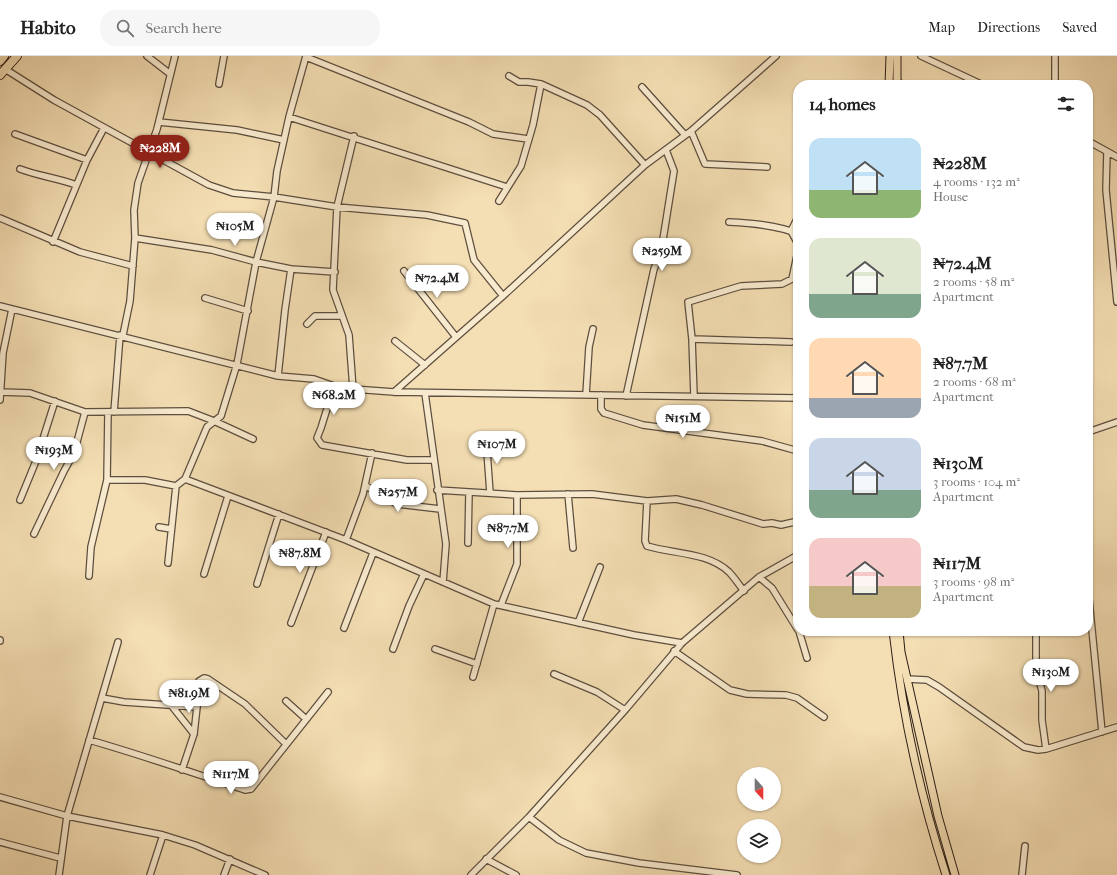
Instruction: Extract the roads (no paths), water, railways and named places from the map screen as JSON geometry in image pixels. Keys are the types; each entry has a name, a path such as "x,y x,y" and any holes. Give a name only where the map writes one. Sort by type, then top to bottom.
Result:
{"highway":[{"path":"0,61 4,56"},
{"path":"3,72 17,56"}],"main road":[{"path":"890,56 893,80"},
{"path":"894,80 897,56"},
{"path":"894,636 913,746 931,829 946,875"},
{"path":"900,636 907,679 938,816 955,875"}],"street":[{"path":"147,56 169,73"},
{"path":"90,576 91,547 107,480 111,412 121,335 130,301 135,238 134,210 138,183 159,122 169,73 175,56"},
{"path":"219,84 224,56"},
{"path":"107,480 145,480 176,486 186,479 207,427 221,416 237,364 256,262 274,197 277,171 289,117 306,56 469,122 493,134 528,139"},
{"path":"394,392 503,296 644,165 691,131 776,56"},
{"path":"922,56 972,80"},
{"path":"1055,56 1055,80"},
{"path":"3,72 209,185 233,193 274,197 337,207 427,215 465,223 474,260 503,296"},
{"path":"509,76 519,82 541,84 591,108 600,115 644,165"},
{"path":"499,201 521,166 533,125 541,84"},
{"path":"642,87 685,135"},
{"path":"289,117 354,136 507,187"},
{"path":"159,122 237,130 284,140"},
{"path":"53,242 87,160 104,128"},
{"path":"691,131 705,164 767,167"},
{"path":"15,134 87,160"},
{"path":"353,389 349,335 333,290 337,207 354,136"},
{"path":"1093,144 1117,156"},
{"path":"626,396 654,269 661,252 666,227 674,171 666,150"},
{"path":"1107,152 1106,190 1117,302"},
{"path":"20,168 35,174 57,178 76,185"},
{"path":"0,218 53,242 80,252 133,266"},
{"path":"729,222 749,223 791,231"},
{"path":"791,231 793,227"},
{"path":"791,231 793,235"},
{"path":"135,238 212,250 256,262 291,269 335,272"},
{"path":"278,376 291,269"},
{"path":"404,271 456,337"},
{"path":"694,396 692,339 688,302 741,286 782,284 792,279 793,274"},
{"path":"205,298 248,311"},
{"path":"0,306 237,364 278,376 314,379 334,386 353,389 425,393 793,398"},
{"path":"0,400 3,353 12,309"},
{"path":"308,324 315,316 342,316"},
{"path":"586,395 589,347 593,329"},
{"path":"692,339 791,342"},
{"path":"395,341 425,365"},
{"path":"334,386 317,438 322,444 407,460 434,460"},
{"path":"0,392 30,393 85,412 188,411 253,439"},
{"path":"425,393 437,490 446,544 443,582"},
{"path":"601,395 601,409 604,413 643,425 762,441 793,450"},
{"path":"20,500 36,461 55,401"},
{"path":"34,534 64,470 74,453 85,412"},
{"path":"1093,430 1117,422"},
{"path":"486,438 490,493"},
{"path":"346,540 366,486 372,453"},
{"path":"186,479 346,540 373,553 494,604 634,635 682,643"},
{"path":"168,563 176,486"},
{"path":"366,486 397,504 440,510"},
{"path":"437,490 517,494 592,494 647,501 676,499 702,505 763,524 772,523 780,525 793,522"},
{"path":"468,543 469,492"},
{"path":"501,605 517,564 517,494"},
{"path":"568,494 573,548"},
{"path":"204,574 228,496"},
{"path":"647,501 645,541 647,546 705,558 718,564 729,572 744,591"},
{"path":"257,584 279,514"},
{"path":"159,527 171,529"},
{"path":"291,623 326,532"},
{"path":"344,628 373,553"},
{"path":"471,875 529,816 625,710 682,643 717,611 744,591 759,577 793,558"},
{"path":"578,623 600,567"},
{"path":"393,649 409,606 424,574"},
{"path":"759,577 772,588 793,623"},
{"path":"473,677 494,604"},
{"path":"800,636 807,658"},
{"path":"1036,636 1036,669 1042,691 1042,720 1046,749"},
{"path":"1093,636 1102,732"},
{"path":"59,875 60,858 67,816 118,642"},
{"path":"435,649 477,664"},
{"path":"674,651 730,690 747,694 786,695 797,698 824,716"},
{"path":"554,674 597,692 625,710"},
{"path":"182,770 194,734 199,681 204,678 208,679 245,704 286,744"},
{"path":"907,679 926,680 939,687 1024,747 1038,750 1046,749 1117,727"},
{"path":"89,740 139,754 182,770 245,790 251,789 328,692"},
{"path":"102,698 124,702 197,707"},
{"path":"286,701 306,719"},
{"path":"171,705 194,734"},
{"path":"0,797 67,816 163,834 230,859 265,875"},
{"path":"529,816 559,840 586,854 737,875"},
{"path":"150,875 163,834"},
{"path":"0,842 60,858"},
{"path":"1022,875 1025,846"},
{"path":"224,875 230,859"},
{"path":"486,859 516,875"}]}
